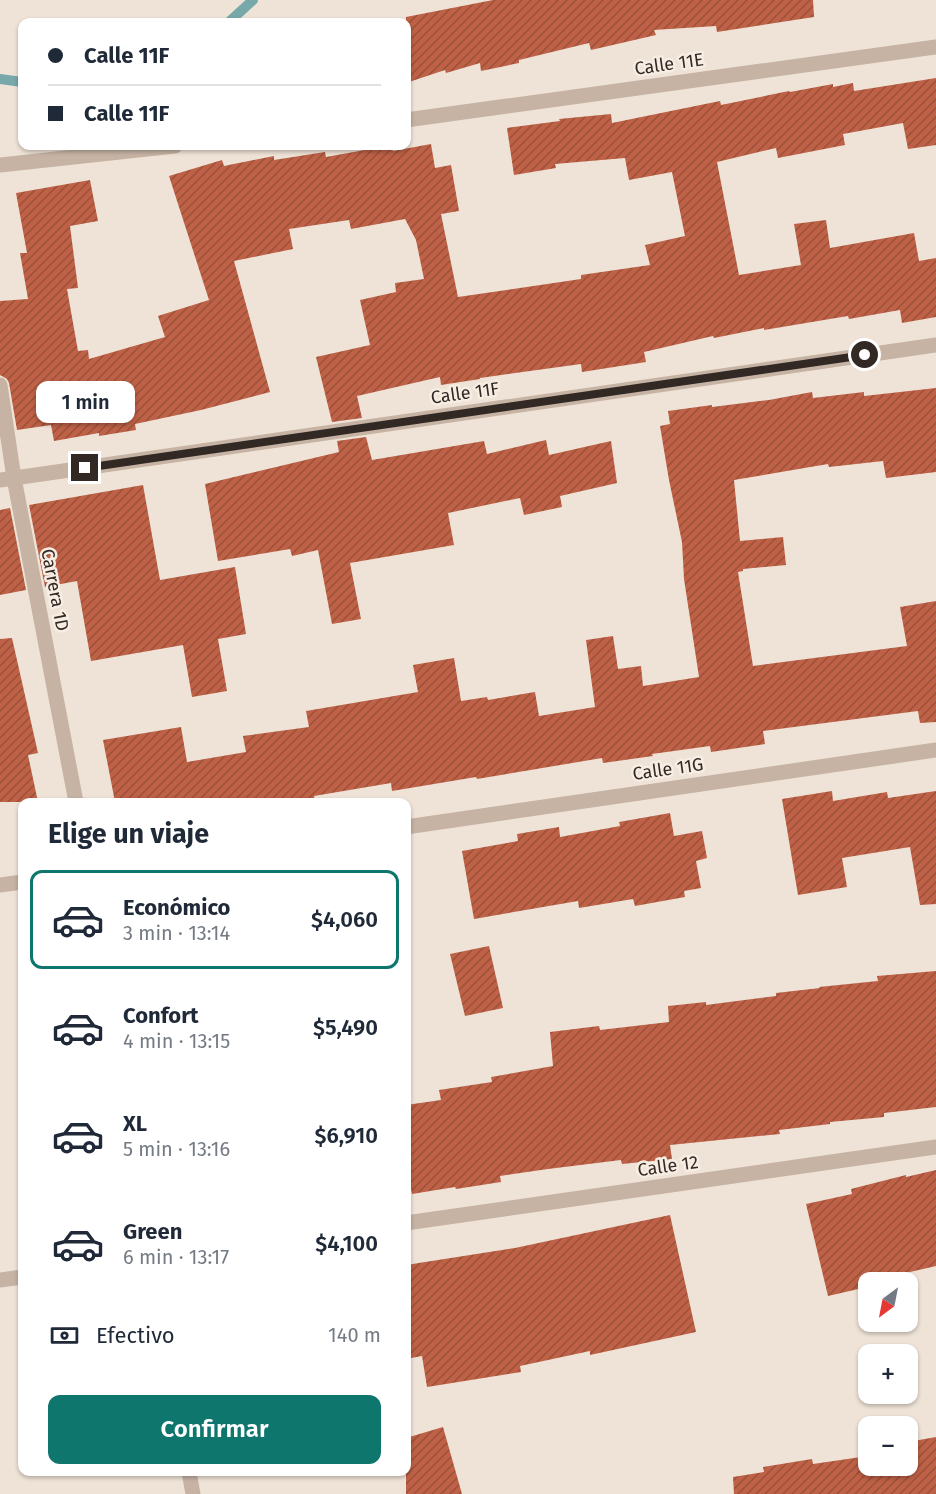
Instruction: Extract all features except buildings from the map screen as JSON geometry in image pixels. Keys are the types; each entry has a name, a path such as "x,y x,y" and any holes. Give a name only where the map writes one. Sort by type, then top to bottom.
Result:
{"street":[{"name":"Calle 11E","path":"411,119 936,47"},
{"path":"0,165 138,150"},
{"name":"Calle 11F","path":"7,479 936,345"},
{"name":"Carrera 1D","path":"0,385 7,479 75,798"},
{"name":"Calle 11G","path":"411,826 936,750"},
{"path":"0,885 18,883"},
{"name":"Calle 12","path":"411,1222 936,1147"},
{"path":"0,1280 18,1278"},
{"path":"190,1476 193,1494"}],"waterway":[{"path":"233,18 253,0"},
{"path":"0,79 18,81"}],"route":[{"path":"85,468 865,355"}]}
